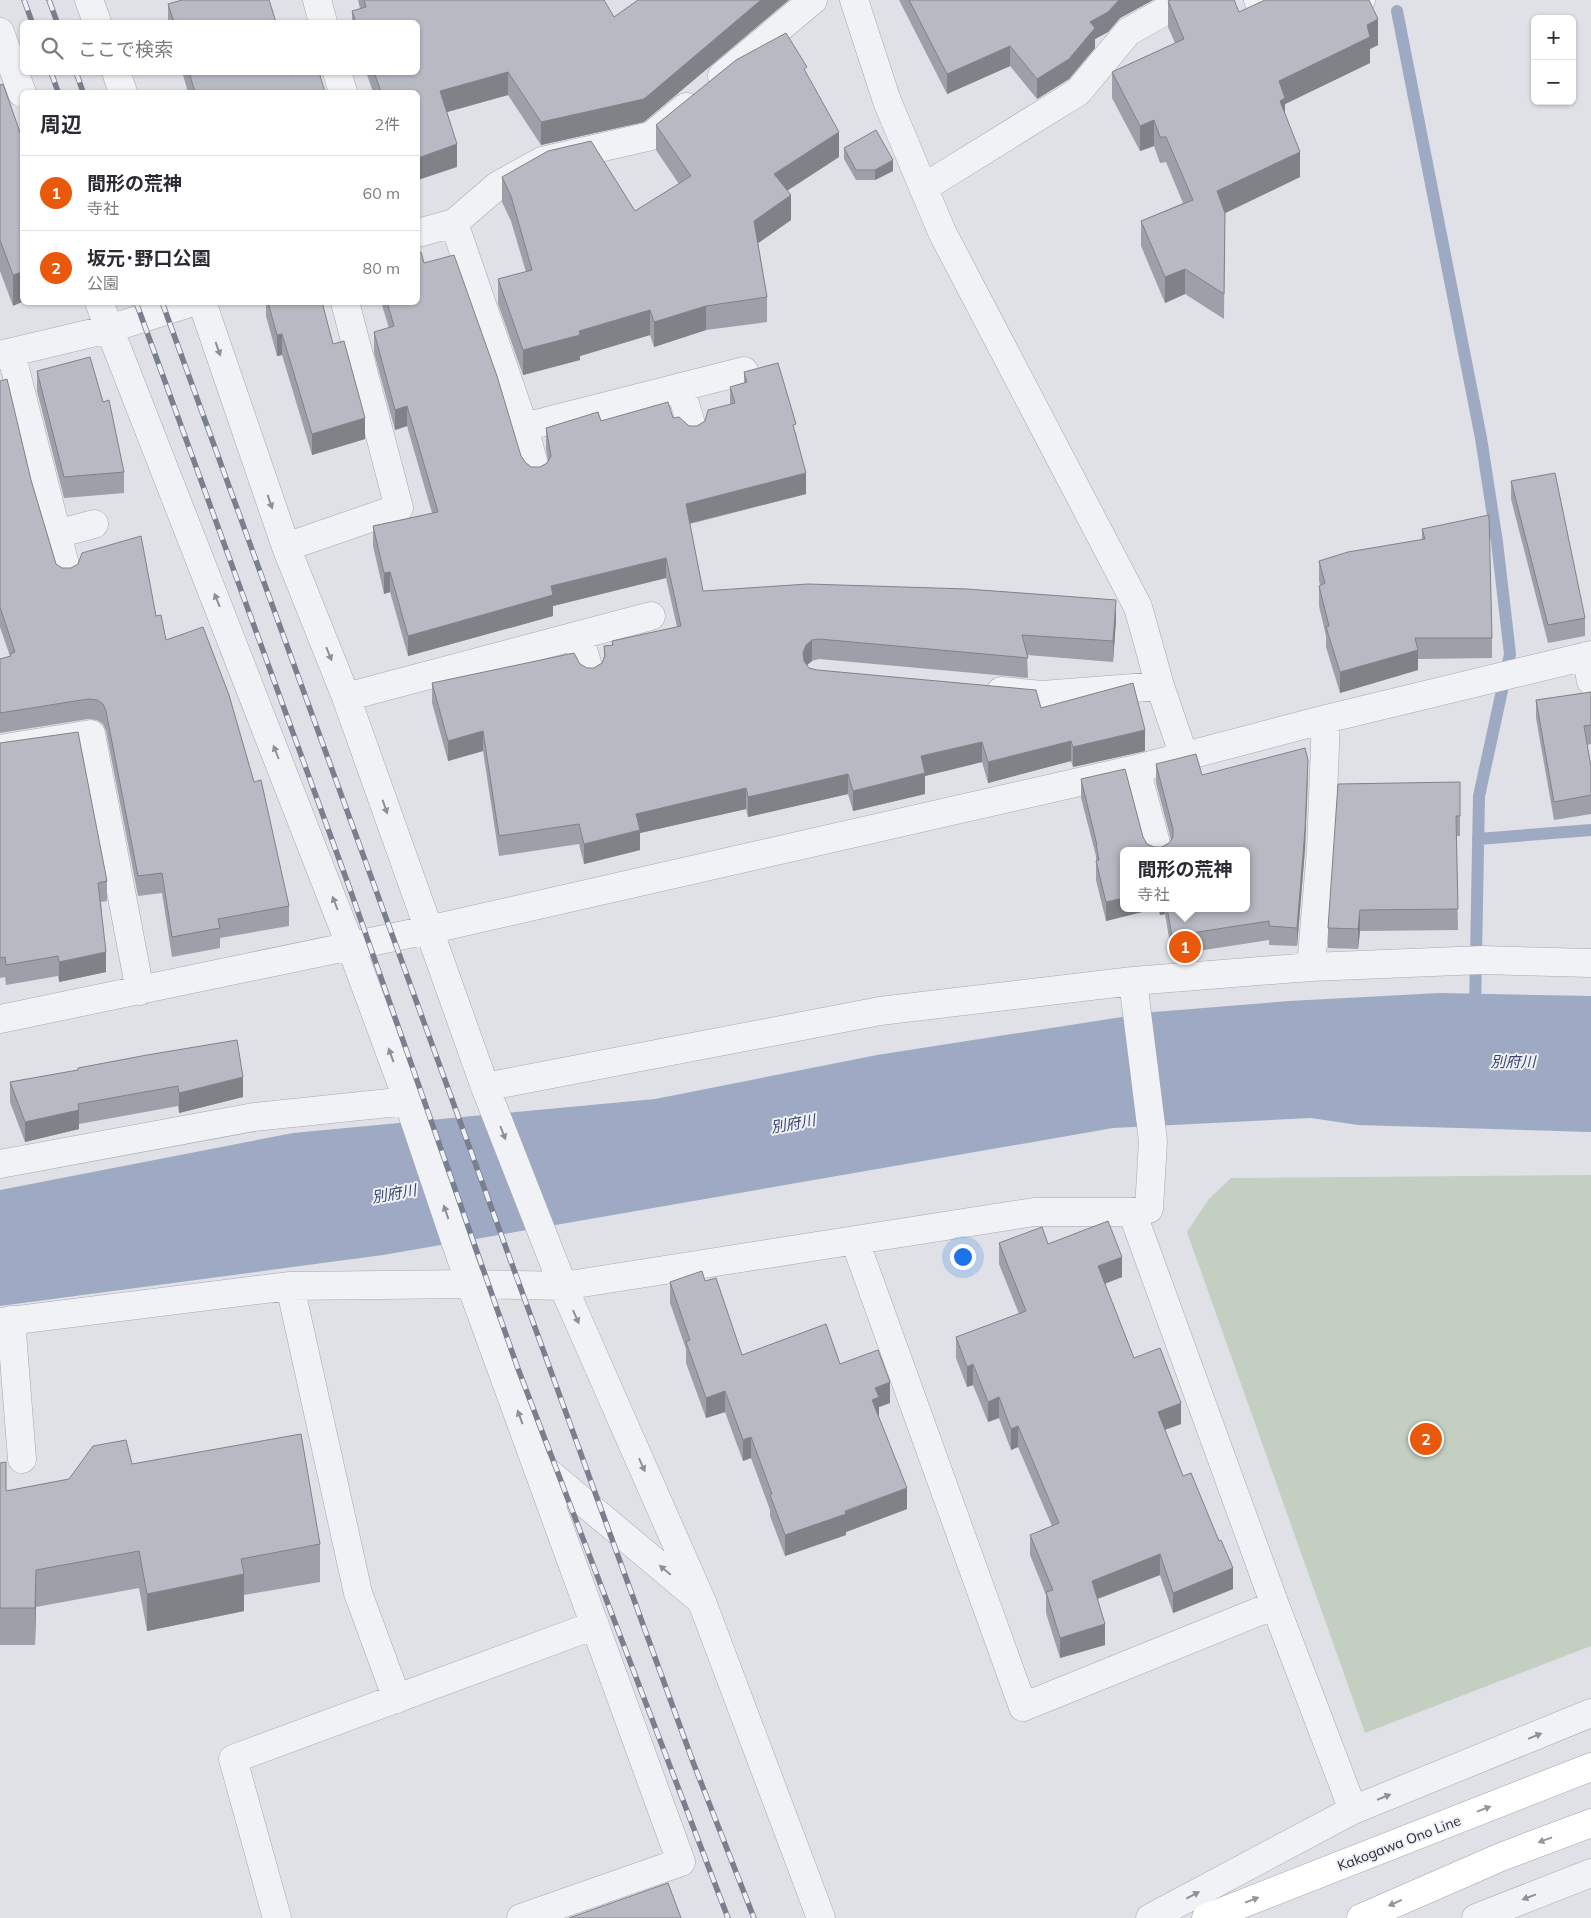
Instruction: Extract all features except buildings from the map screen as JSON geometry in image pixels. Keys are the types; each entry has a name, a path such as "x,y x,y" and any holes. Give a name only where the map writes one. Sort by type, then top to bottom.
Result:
{"main road":[{"name":"Kakogawa Ono Line","path":"1206,1918 1591,1767"},
{"path":"1361,1918 1501,1857 1591,1823"}],"street":[{"path":"89,0 96,20"},
{"path":"317,0 322,20"},
{"path":"420,232 454,223 497,186 542,161 651,136 813,0"},
{"path":"854,0 887,101 942,232 1138,607 1160,686 1184,756"},
{"path":"922,188 1078,92 1128,32 1184,0"},
{"path":"1258,0 1275,6 1361,0"},
{"path":"0,32 21,90"},
{"path":"117,75 122,90"},
{"path":"338,75 342,90"},
{"path":"454,223 524,427 536,472"},
{"path":"101,305 351,947 408,1101 461,1258 681,1862 521,1918"},
{"path":"67,573 5,354 109,329 184,305"},
{"path":"203,305 286,547 346,697 485,1087 563,1286 702,1602 821,1918"},
{"path":"286,547 399,508 346,305"},
{"path":"524,427 744,371"},
{"path":"680,387 693,431"},
{"path":"57,534 94,524"},
{"path":"346,697 651,616"},
{"path":"579,636 590,673"},
{"path":"0,1019 351,947 1136,769 1326,719 1525,671 1589,664"},
{"path":"974,689 1042,695 1160,686"},
{"path":"1311,967 1321,850 1326,719"},
{"path":"0,749 91,734 140,991"},
{"path":"1136,769 1157,847"},
{"path":"485,1087 880,1011 1133,981 1311,967 1469,961 1591,963"},
{"path":"22,1459 5,1321 290,1286 472,1284 563,1286 1034,1212 1132,1212 1149,1209 1153,1141 1133,981"},
{"path":"0,1164 254,1117 408,1101"},
{"path":"1132,1212 1274,1605 1353,1810"},
{"path":"855,1241 1023,1707 1274,1605"},
{"path":"290,1286 358,1593 397,1699"},
{"path":"536,1462 702,1602"},
{"path":"277,1918 233,1760 596,1625"},
{"path":"1150,1918 1353,1810 1591,1713"},
{"path":"1476,1918 1591,1873"}],"green space":[{"path":"1591,1175 1591,1646 1365,1733 1187,1232 1208,1200 1231,1178"}],"water":[{"name":"別府川","path":"1440,993 1591,996 1591,1132 1358,1125 1311,1118 1113,1128 383,1255 0,1306 0,1190 293,1133 655,1099 877,1055 1154,1012 1289,1001"}],"waterway":[{"path":"1397,11 1481,438 1497,542 1510,654 1479,796 1475,1010"},
{"path":"1478,839 1591,830"}],"railway":[{"path":"24,0 31,20"},
{"path":"49,0 56,20"},
{"path":"52,75 57,90"},
{"path":"77,75 82,90"},
{"path":"137,305 351,892 517,1366 728,1918"},
{"path":"163,305 693,1762 754,1918"}],"place":[{"name":"間形の荒神","path":"1185,947"},
{"name":"坂元･野口公園","path":"1426,1439"}]}
